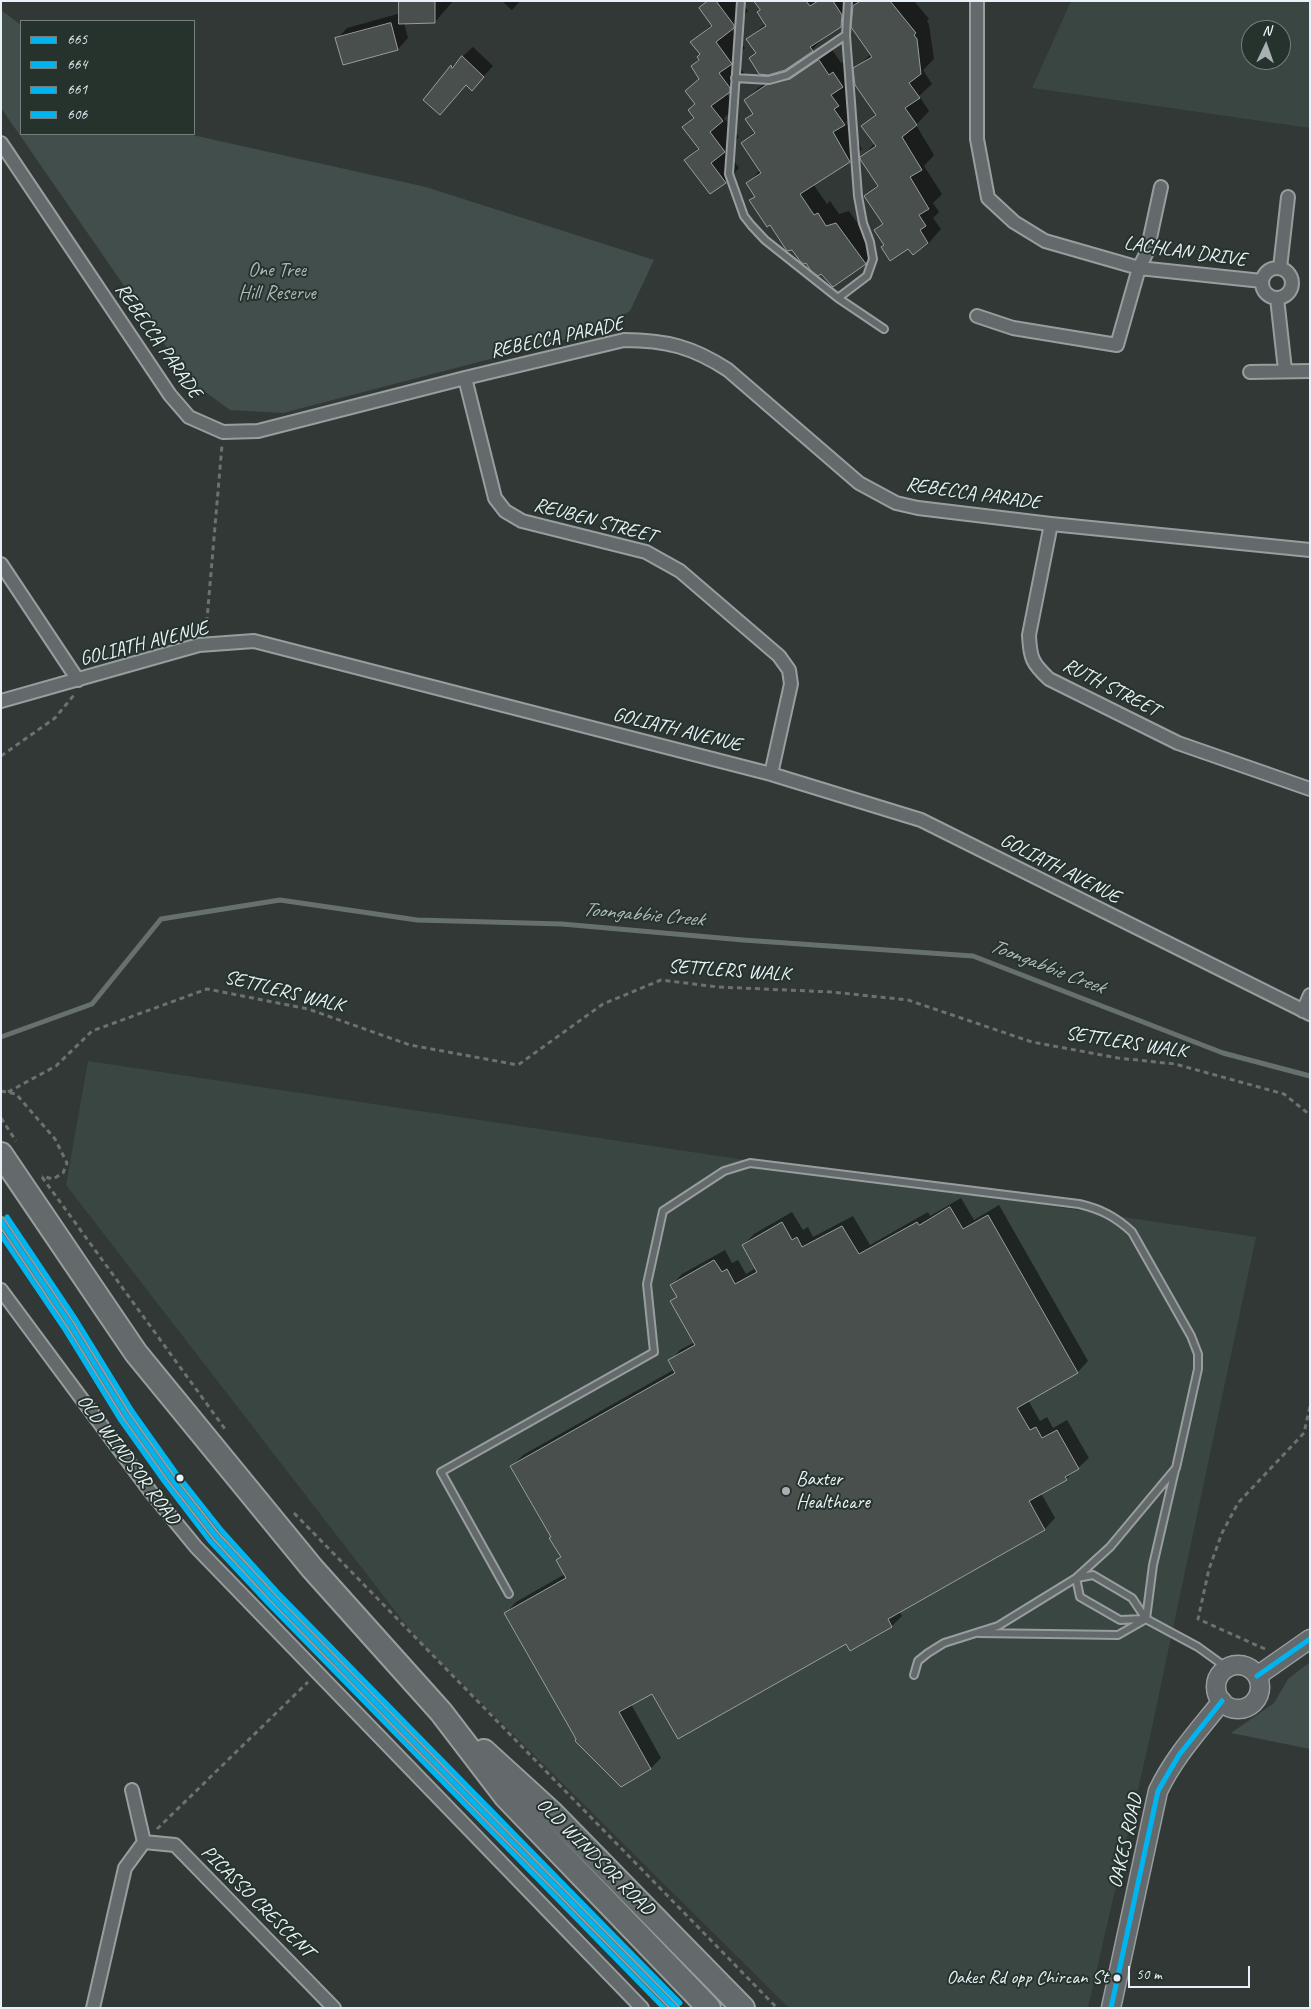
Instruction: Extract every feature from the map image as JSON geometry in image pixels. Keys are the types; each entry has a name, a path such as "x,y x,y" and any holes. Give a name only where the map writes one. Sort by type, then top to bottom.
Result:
{"highway":[{"name":"OLD WINDSOR ROAD","path":"11,1151 136,1353 312,1568 441,1712 506,1797 709,2008"},
{"name":"OLD WINDSOR ROAD","path":"441,1712 552,1813 743,2008"}],"street":[{"name":"LACHLAN DRIVE","path":"977,1 977,139 988,198 1014,222 1045,241 1139,268 1262,281"},
{"name":"REBECCA PARADE","path":"1,143 170,394 189,417 223,432 258,431 624,340 646,340 687,347 728,370 859,483 896,503 918,508 1051,524 1310,550"},
{"path":"977,316 1013,328 1117,345 1139,268 1147,252 1160,186"},
{"path":"1280,268 1288,197"},
{"path":"1280,268 1286,271 1292,281 1288,293 1277,298 1266,293 1262,281 1268,271 1280,268"},
{"path":"1277,298 1285,370"},
{"path":"1250,372 1310,371"},
{"name":"REUBEN STREET","path":"465,378 495,498 505,511 522,521 646,552 665,561 680,571 779,656 789,670 790,696 771,774"},
{"name":"RUTH STREET","path":"1051,524 1030,634 1030,651 1034,665 1049,679 1178,744 1310,789"},
{"path":"1,564 78,680"},
{"name":"GOLIATH AVENUE","path":"1,701 205,644 254,641 771,774 920,820 1306,1012"},
{"path":"1306,1012 1310,995"},
{"name":"OLD WINDSOR ROAD","path":"1,1290 150,1491 190,1540 642,2008"},
{"path":"1258,1676 1310,1639"},
{"path":"1241,1665 1258,1676 1260,1690 1258,1696 1248,1706 1234,1708 1222,1702 1216,1690 1216,1684 1218,1677 1227,1668 1241,1665"},
{"name":"OAKES ROAD","path":"1111,2008 1158,1791 1166,1774 1182,1751 1222,1702"},
{"path":"93,2008 124,1868 144,1842 132,1790"},
{"name":"PICASSO CRESCENT","path":"144,1842 174,1845 334,2008"}],"lane":[{"path":"741,1 729,168 744,216 765,240 838,298 884,329"},
{"path":"838,298 867,276 872,259 870,242 862,223 858,196 846,35 848,1"},
{"path":"735,78 769,80 787,74 846,35"},
{"path":"509,1594 441,1472 654,1352 647,1284 662,1211 724,1171 750,1163 1080,1204 1100,1209 1120,1220 1132,1232 1191,1336 1198,1354 1198,1369 1153,1565 1146,1619"},
{"path":"1,1221 70,1324 126,1414 170,1477 216,1536 280,1605 675,2008"},
{"path":"914,1675 918,1661 944,1643 970,1633 998,1626 1076,1578 1110,1547 1176,1468"},
{"path":"1076,1578 1093,1575 1132,1598 1146,1619 1198,1647 1227,1668"},
{"path":"1076,1578 1080,1597 1120,1620 1146,1619"},
{"path":"970,1633 1118,1635 1146,1619"}],"path":[{"path":"205,644 223,432"},
{"path":"1,756 55,718 76,692 78,680"},
{"name":"SETTLERS WALK","path":"8,1092 56,1066 92,1030 207,989 308,1009 410,1045 518,1065 604,1004 662,980 718,987 832,992 908,1000 1032,1042 1118,1058 1175,1064 1284,1094 1310,1115"},
{"path":"1,1091 16,1094 55,1140 66,1164 63,1173 53,1178 42,1177"},
{"path":"1,1118 11,1151"},
{"path":"36,1169 229,1434"},
{"path":"1265,1649 1198,1619 1209,1569 1222,1533 1238,1503 1304,1433 1310,1406"},
{"path":"292,1511 777,2008"},
{"path":"144,1842 319,1672"}],"shaded area":[{"path":"1071,1 1310,1 1310,128 1032,88"},
{"path":"88,1061 1256,1237 1148,1746 1088,2008 789,2008 416,1638 66,1185"}],"green space":[{"name":"One Tree Hill Reserve","path":"1,10 20,24 20,135 192,135 426,187 654,260 630,311 594,332 283,413 230,410 190,381 1,108"},
{"path":"1310,1662 1310,1749 1231,1733 1274,1703 1288,1679"}],"building":[{"path":"399,1 435,1 435,23 399,24"},
{"path":"708,1 716,1 734,25 734,28 716,42 732,64 719,73 730,88 730,92 711,106 723,121 710,132 725,152 711,163 726,183 710,194 684,160 699,149 682,127 694,118 688,110 695,104 685,91 699,79 691,66 699,60 697,57 700,54 690,42 712,26 699,8"},
{"path":"754,1 806,1 810,6 818,1 833,1 842,15 841,27 810,47 813,51 785,70 768,75 759,74 749,58 756,53 746,39 766,26 757,12 760,10"},
{"path":"861,1 890,1 916,33 914,35 917,39 921,74 909,83 920,98 905,108 917,125 902,137 922,170 910,177 929,209 919,215 926,226 920,230 928,243 913,255 908,249 890,261 881,247 884,245 874,230 883,224 864,196 878,186 860,159 860,157 876,146 861,126 876,115 855,85 853,68 872,57 851,27 853,6"},
{"path":"391,23 398,50 343,65 335,38"},
{"path":"462,56 484,77 472,91 466,85 440,115 423,100 451,65 452,68"},
{"path":"819,60 829,75 833,72 843,87 831,95 839,106 834,109 845,125 833,132 850,162 800,194 814,215 818,213 826,226 836,223 866,264 833,287 821,274 818,276 811,271 806,263 804,264 800,261 792,250 787,251 770,225 767,227 749,200 755,197 746,183 761,173 741,143 755,133 745,119 753,114 744,100 766,85 790,79"},
{"name":"Baxter Healthcare","path":"950,1207 963,1229 988,1215 1078,1373 1017,1408 1030,1430 1036,1427 1042,1438 1057,1430 1079,1469 1065,1477 1067,1480 1029,1501 1045,1530 888,1619 892,1627 850,1651 846,1644 678,1739 652,1694 619,1712 651,1769 621,1787 575,1741 576,1739 504,1613 566,1578 556,1560 561,1557 549,1538 551,1537 510,1466 675,1373 668,1360 695,1345 670,1301 677,1297 670,1285 714,1260 722,1272 727,1269 735,1284 757,1272 742,1245 782,1222 792,1240 797,1237 802,1247 842,1226 859,1254 917,1222 919,1225"}],"waterway":[{"name":"Toongabbie Creek","path":"1,1037 92,1004 161,919 280,900 417,920 562,924 743,940 973,956 1223,1053 1310,1076"}],"transit line":[{"name":"661","path":"7,1217 76,1320 132,1411 176,1473 222,1531 278,1593 680,2003"},
{"name":"665","path":"1,1221 70,1324 126,1415 170,1477 216,1536 273,1598 675,2008"},
{"name":"664","path":"1,1235 64,1328 120,1419 210,1541 268,1603 664,2008"},
{"name":"606","path":"1257,1676 1310,1639"},
{"name":"606","path":"1111,2008 1158,1791 1179,1755 1222,1701"}],"place":[{"name":"Baxter Healthcare","path":"786,1491"},
{"name":"Oakes Rd opp Chircan St","path":"1117,1978"}]}
